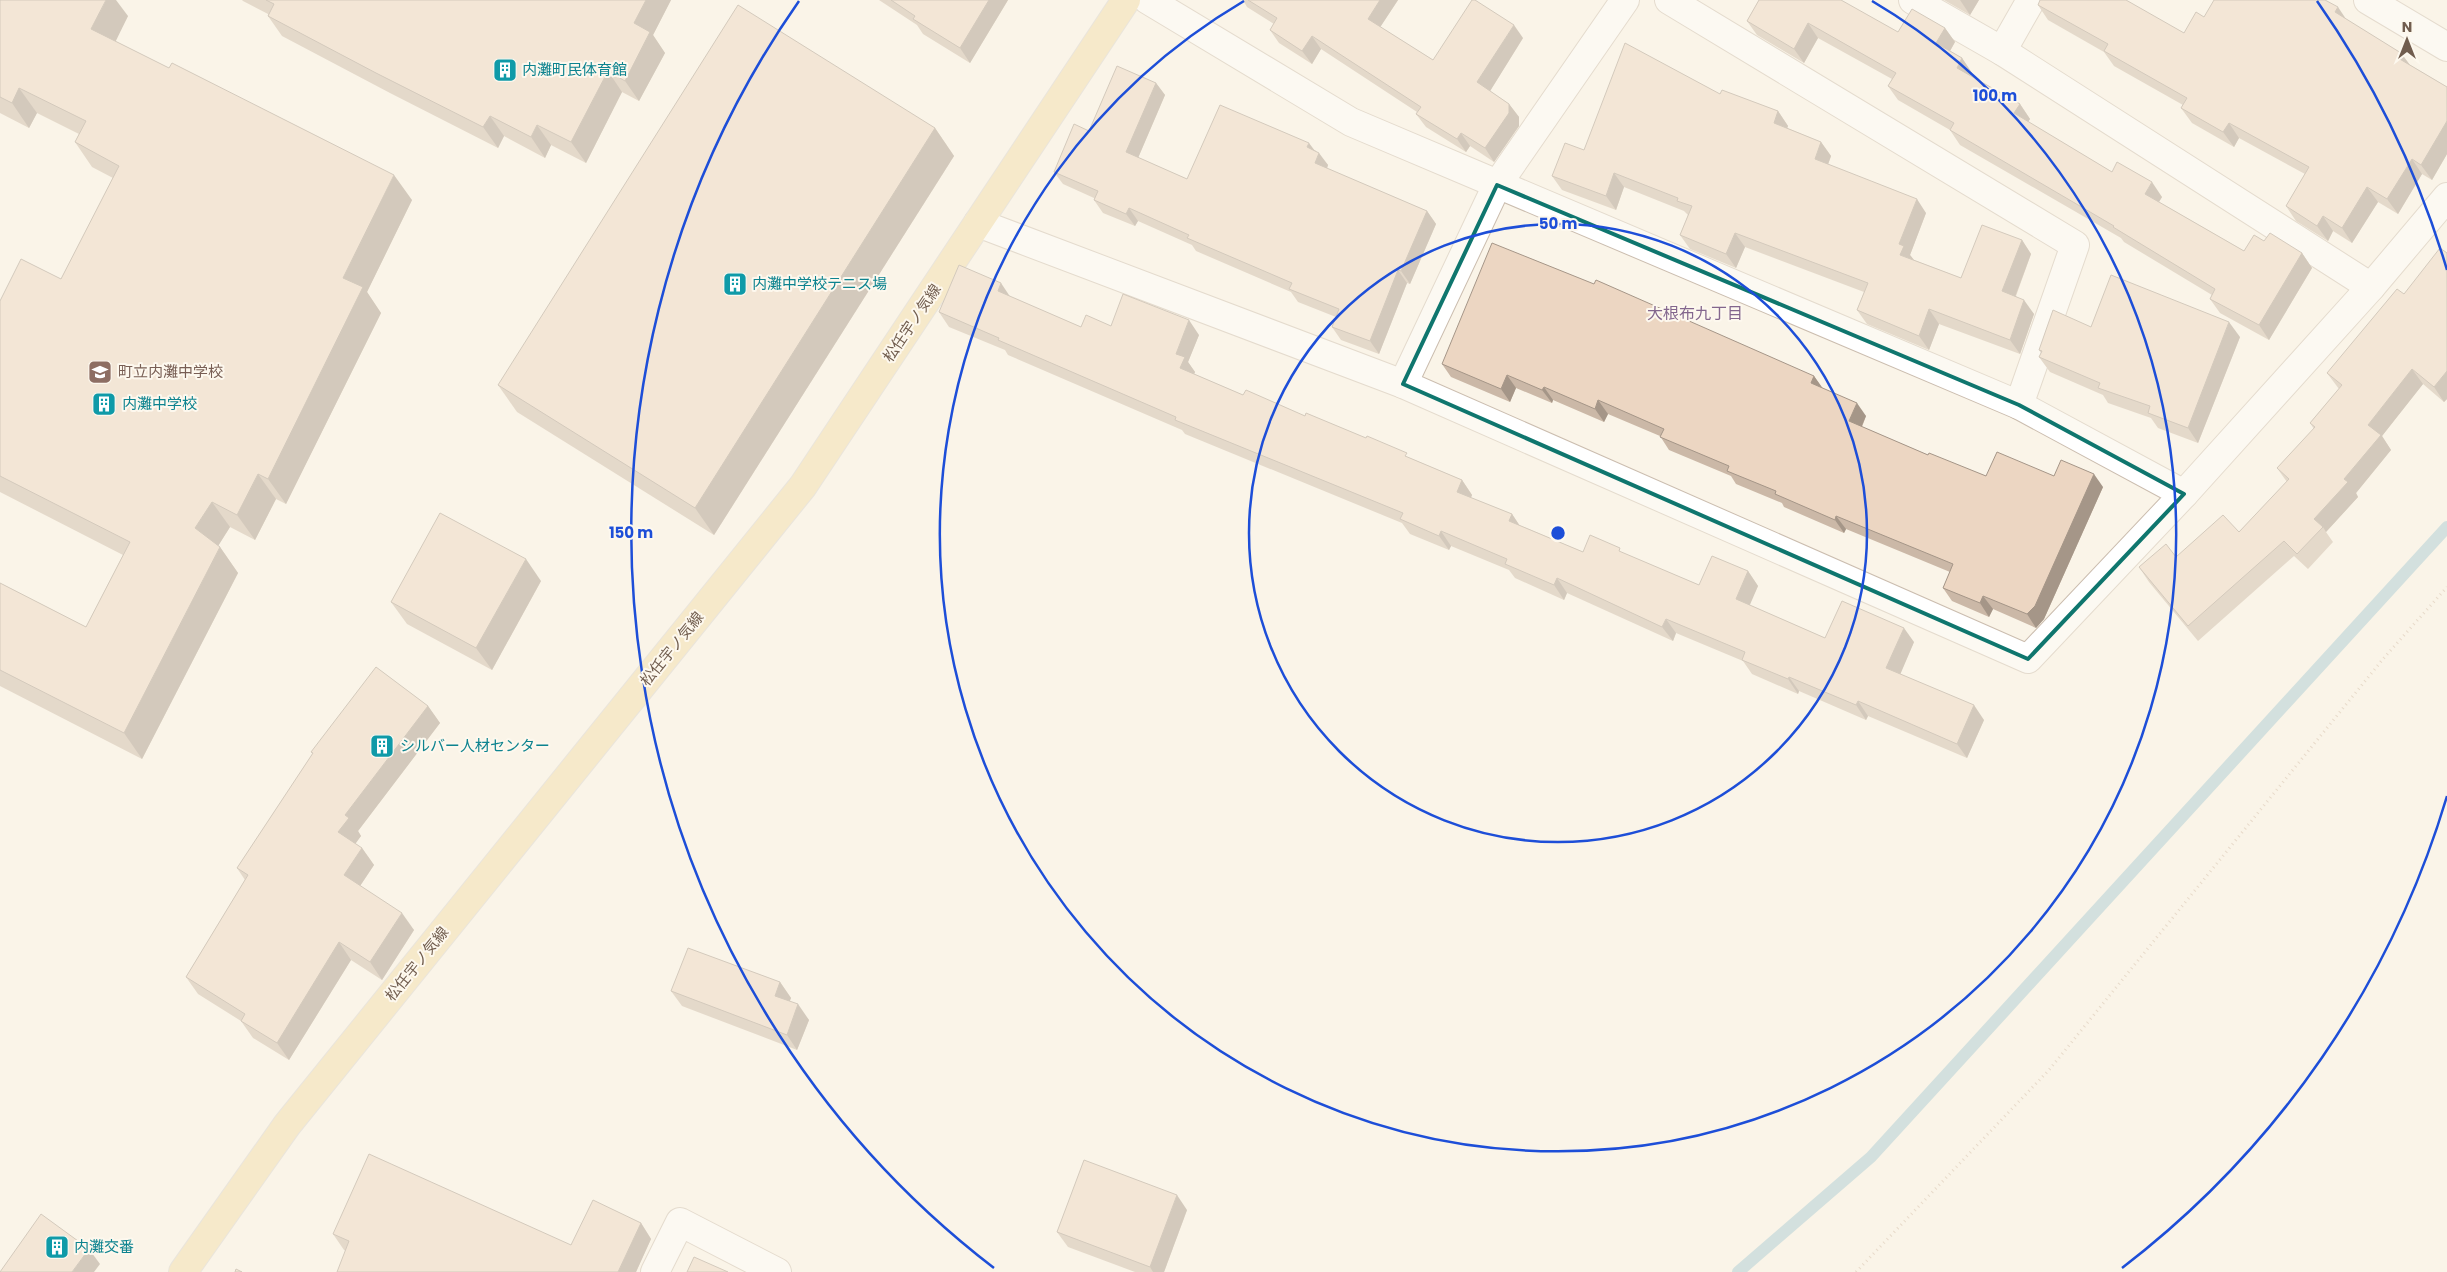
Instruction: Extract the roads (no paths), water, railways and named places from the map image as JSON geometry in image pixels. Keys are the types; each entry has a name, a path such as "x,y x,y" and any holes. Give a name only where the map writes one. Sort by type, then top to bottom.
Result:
{"main road":[{"name":"松任宇ノ気線","path":"183,1272 286,1125 804,486 1126,0"}],"street":[{"path":"1148,0 1351,122 2019,405 2184,494"},
{"path":"1403,384 1497,184 1625,0"},
{"path":"1669,0 2075,245 2019,405"},
{"path":"1913,0 2002,51 2371,287"},
{"path":"2002,51 2032,0"},
{"path":"2368,0 2447,48"},
{"path":"978,223 1403,384 2028,659 2184,494 2371,287 2447,197"},
{"path":"655,1272 680,1222 777,1272"}],"waterway":[{"path":"1738,1272 1871,1157 2447,527"}],"place":[{"name":"内灘町民体育館","path":"505,70"},
{"name":"内灘中学校テニス場","path":"735,284"},
{"name":"町立内灘中学校","path":"100,372"},
{"name":"内灘中学校","path":"104,404"},
{"name":"シルバー人材センター","path":"382,746"},
{"name":"内灘交番","path":"57,1247"}],"district":[{"name":"大根布九丁目","path":"1695,313"}]}
